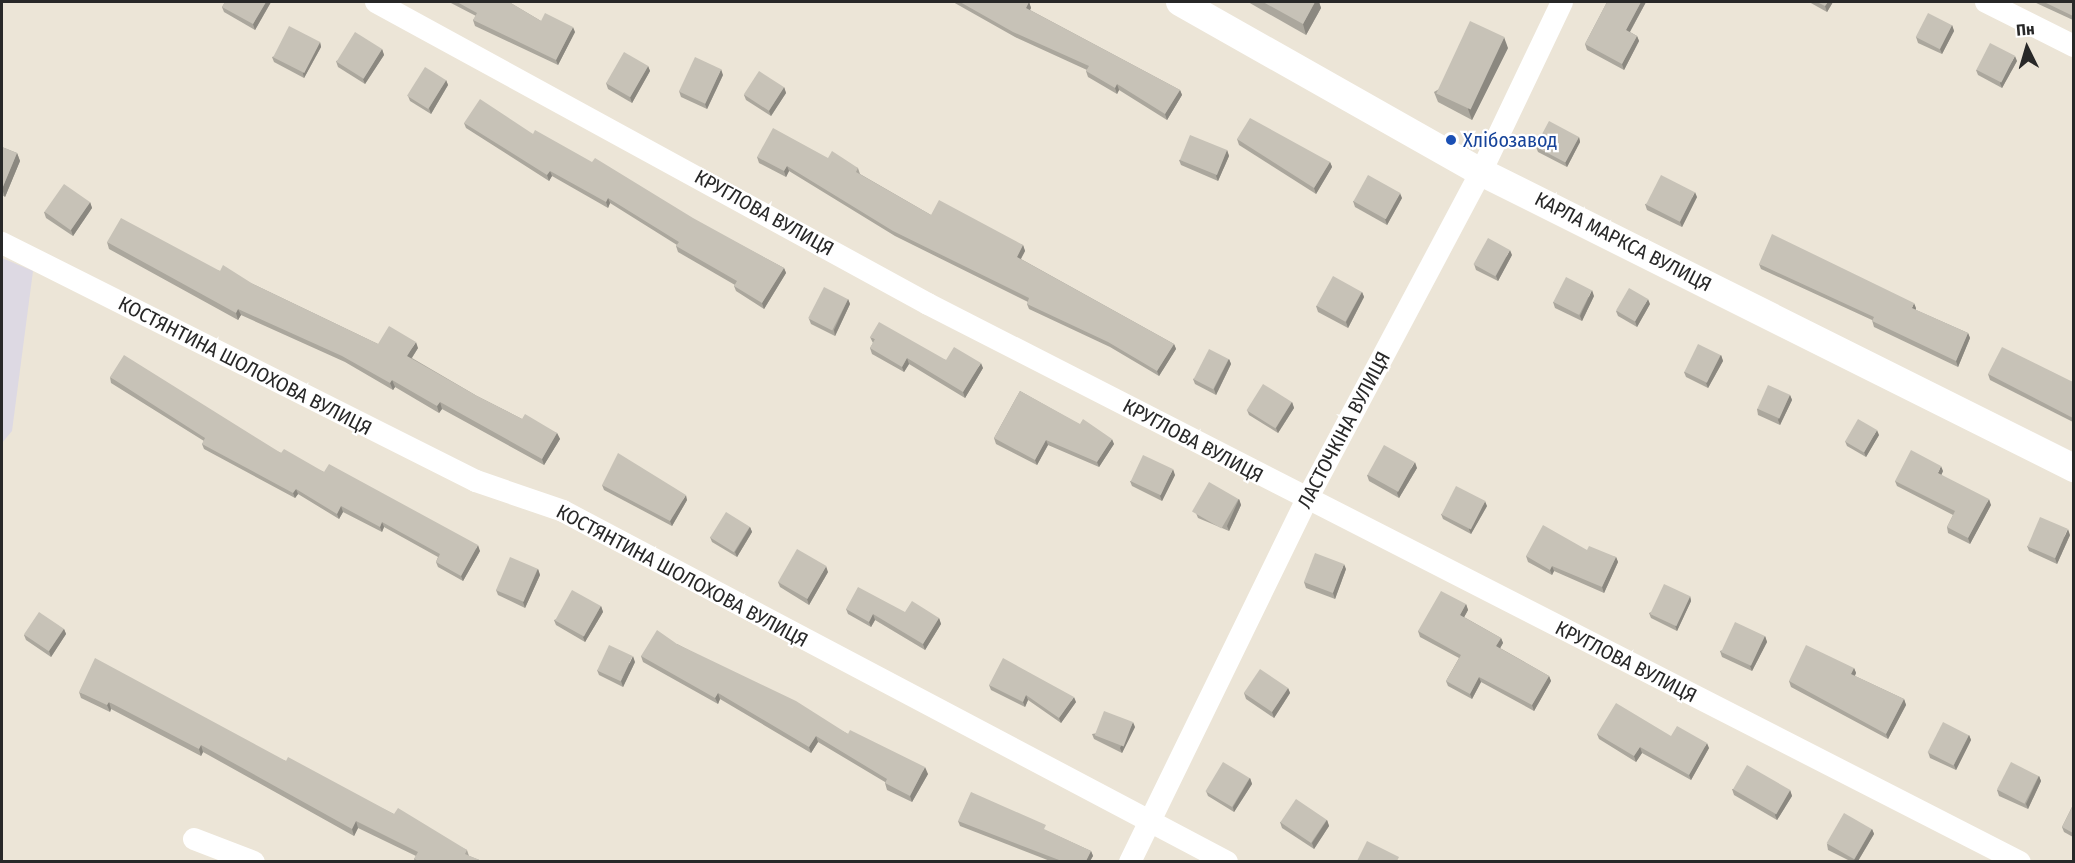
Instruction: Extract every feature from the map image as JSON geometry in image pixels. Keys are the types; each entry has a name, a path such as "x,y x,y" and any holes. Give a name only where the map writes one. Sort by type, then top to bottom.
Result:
{"street":[{"name":"КРУГЛОВА ВУЛИЦЯ","path":"376,2 928,304 1306,501 2020,861"},
{"name":"КАРЛА МАРКСА ВУЛИЦЯ","path":"1180,2 1481,172 2073,468"},
{"name":"ЛАСТОЧКІНА ВУЛИЦЯ","path":"1130,861 1306,501 1481,172 1562,2"},
{"path":"1986,2 2073,46"},
{"name":"КОСТЯНТИНА ШОЛОХОВА ВУЛИЦЯ","path":"2,243 476,481 563,511 1149,823 1227,861"},
{"path":"194,838 254,861"}],"shaded area":[{"path":"2,258 33,271 12,431 2,443"}],"building":[{"path":"225,2 266,2 253,24 222,7"},
{"path":"457,2 509,2 541,21 545,13 573,27 556,60 473,20 477,13"},
{"path":"960,2 1029,2 1026,8 1180,90 1165,114 1117,84 1115,88 1086,71 1089,66 1013,32"},
{"path":"1263,2 1315,2 1303,24"},
{"path":"1607,2 1641,2 1626,30 1637,36 1622,64 1585,44"},
{"path":"2044,2 2073,2 2073,16"},
{"path":"1928,13 1952,25 1940,49 1916,37"},
{"path":"1470,21 1504,37 1471,110 1436,94"},
{"path":"289,26 320,42 304,73 273,57"},
{"path":"355,32 382,49 364,79 336,62"},
{"path":"1990,43 2015,56 2001,82 1976,70"},
{"path":"624,52 648,66 630,97 606,83"},
{"path":"695,57 721,69 705,104 679,91"},
{"path":"425,67 446,80 428,109 407,96"},
{"path":"759,71 784,87 769,111 744,94"},
{"path":"480,99 533,134 535,130 592,162 595,158 693,218 784,268 762,303 734,286 737,281 676,246 679,242 608,198 606,202 550,171 547,175 464,123"},
{"path":"1250,118 1330,162 1314,188 1237,139"},
{"path":"1549,121 1579,137 1565,163 1535,147"},
{"path":"773,128 828,158 832,151 858,168 856,172 931,215 939,200 1023,245 1017,257 1174,344 1157,371 1108,342 1027,304 1029,298 893,231 787,166 784,171 757,157"},
{"path":"1190,135 1227,150 1217,175 1180,160"},
{"path":"2,147 17,153 2,189"},
{"path":"1368,175 1400,193 1386,219 1353,201"},
{"path":"1661,175 1695,192 1680,222 1646,204"},
{"path":"64,184 90,202 71,230 44,212"},
{"path":"121,218 220,271 223,265 253,284 378,344 389,326 416,342 407,356 477,396 522,419 525,414 557,433 542,459 440,402 437,406 392,380 390,383 342,356 238,309 236,313 107,242"},
{"path":"1772,234 1914,303 1912,308 1968,333 1956,361 1872,321 1874,317 1759,264"},
{"path":"1488,238 1510,250 1495,276 1473,264"},
{"path":"1333,276 1362,292 1345,322 1317,306"},
{"path":"1566,277 1592,290 1579,315 1553,302"},
{"path":"824,287 848,299 832,330 808,318"},
{"path":"1629,288 1648,299 1635,322 1616,311"},
{"path":"879,322 946,360 954,347 981,363 963,392 907,358 902,367 870,348 875,339 870,337"},
{"path":"1698,344 1720,355 1707,383 1684,372"},
{"path":"2002,347 2073,382 2073,418 1988,374"},
{"path":"1209,349 1229,359 1213,389 1194,379"},
{"path":"124,355 281,453 284,449 324,472 329,464 478,545 461,576 436,562 440,554 382,522 380,527 341,506 337,514 296,489 293,493 202,444 205,438 110,377"},
{"path":"1263,384 1292,402 1275,428 1247,410"},
{"path":"1768,385 1790,395 1779,419 1757,409"},
{"path":"1020,391 1080,424 1083,419 1112,439 1097,462 1046,440 1035,460 994,438"},
{"path":"1858,419 1877,430 1864,453 1845,442"},
{"path":"1384,445 1415,462 1398,492 1368,475"},
{"path":"1911,450 1941,466 1938,473 1989,499 1968,538 1947,527 1955,511 1895,481"},
{"path":"618,453 686,495 670,521 602,485"},
{"path":"1143,455 1173,469 1161,495 1131,481"},
{"path":"1209,482 1238,499 1221,528 1192,511"},
{"path":"1456,486 1485,501 1471,529 1441,515"},
{"path":"726,512 750,527 734,552 710,537"},
{"path":"2040,517 2068,529 2055,558 2027,546"},
{"path":"1543,525 1587,550 1589,546 1616,557 1602,587 1552,566 1550,570 1526,556"},
{"path":"797,549 826,566 807,599 778,582"},
{"path":"1315,553 1344,564 1333,593 1304,582"},
{"path":"510,557 538,569 524,602 496,590"},
{"path":"1664,584 1690,596 1676,626 1650,614"},
{"path":"858,587 905,612 912,601 939,618 923,644 873,614 869,622 846,609"},
{"path":"572,590 601,606 584,637 555,621"},
{"path":"1441,591 1466,604 1460,615 1501,638 1496,646 1549,676 1532,705 1479,677 1470,694 1446,681 1461,655 1418,631"},
{"path":"39,612 64,629 49,651 24,634"},
{"path":"1735,622 1765,636 1751,666 1721,652"},
{"path":"657,630 677,644 796,701 848,734 850,730 925,767 910,796 885,783 887,779 816,736 809,747 718,693 715,698 641,656"},
{"path":"609,645 633,656 621,681 597,670"},
{"path":"1806,645 1854,668 1851,674 1904,699 1886,734 1789,681"},
{"path":"95,658 286,761 288,757 394,814 398,808 467,850 465,854 482,861 419,861 414,859 418,852 356,821 352,829 201,745 199,749 109,702 107,705 79,692"},
{"path":"1003,658 1074,697 1059,718 1026,695 1023,702 989,685"},
{"path":"1260,669 1288,688 1272,712 1244,693"},
{"path":"1616,703 1671,736 1677,726 1707,743 1689,775 1640,747 1634,756 1597,734"},
{"path":"1104,711 1133,722 1124,746 1095,735"},
{"path":"1943,722 1969,735 1953,765 1928,752"},
{"path":"1223,762 1250,778 1232,807 1205,791"},
{"path":"2011,762 2039,776 2025,804 1997,790"},
{"path":"1747,765 1790,790 1776,814 1733,789"},
{"path":"971,792 1046,825 1044,829 1091,851 1086,861 1058,861 958,821"},
{"path":"1296,799 1327,820 1311,843 1280,822"},
{"path":"2073,805 2073,833 2062,827"},
{"path":"1844,813 1872,829 1854,859 1826,843"},
{"path":"1367,841 1399,857 1397,861 1357,861"}],"place":[{"name":"Хлібозавод","path":"1451,140"}]}
